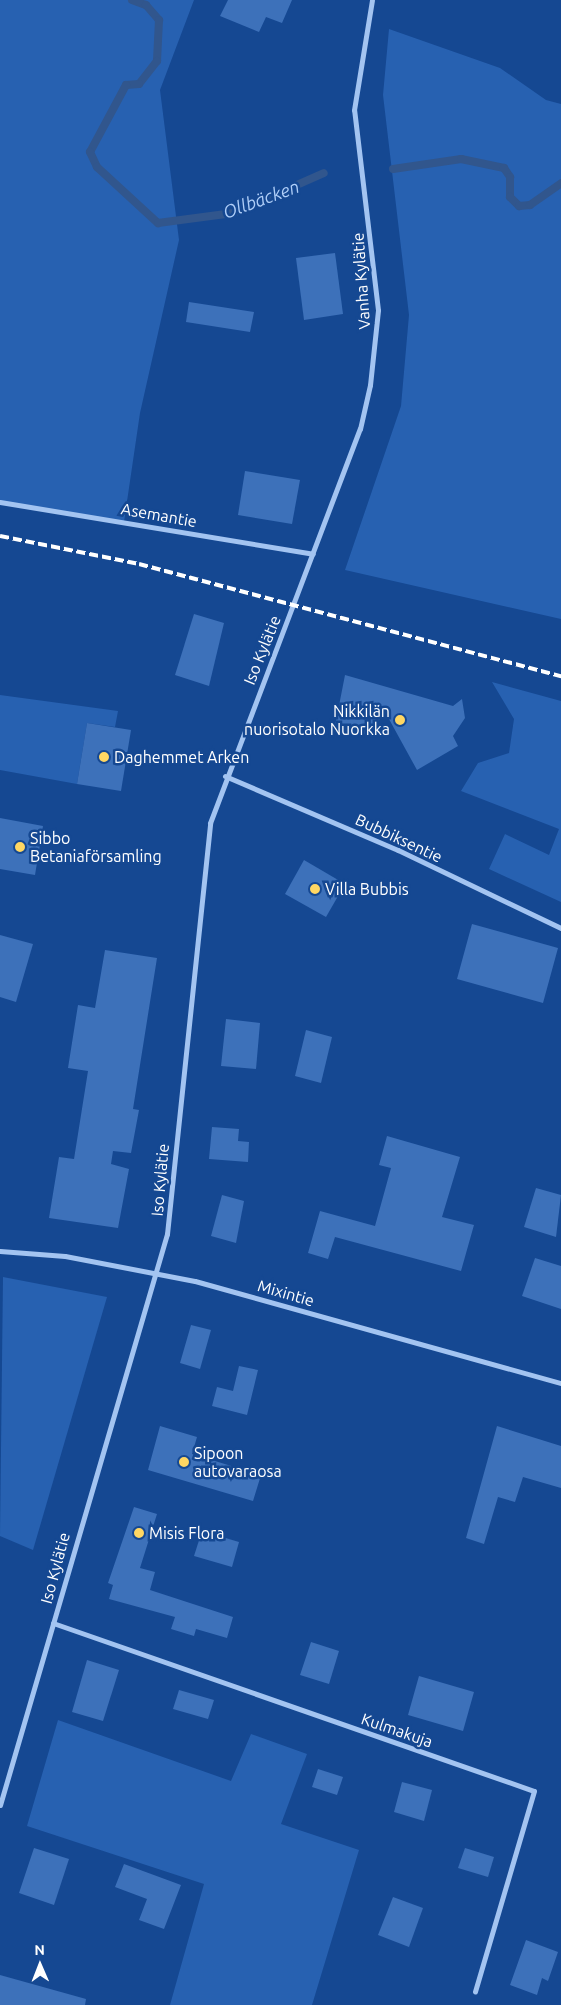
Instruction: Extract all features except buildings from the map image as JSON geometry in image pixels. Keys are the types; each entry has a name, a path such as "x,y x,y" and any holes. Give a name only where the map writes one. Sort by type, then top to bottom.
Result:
{"street":[{"name":"Vanha Kylätie","path":"313,554 360,429 377,342 375,255 356,150 354,110 372,0"},
{"name":"Asemantie","path":"0,502 313,554"},
{"name":"Iso Kylätie","path":"0,1805 167,1234 205,843 225,776 313,554"},
{"name":"Bubbiksentie","path":"225,776 398,850 561,928"},
{"name":"Mixintie","path":"0,1251 156,1272 561,1383"},
{"name":"Kulmakuja","path":"53,1623 534,1790 475,1992"}],"shaded area":[{"path":"0,0 194,0 160,90 179,240 140,413 124,522 0,502"},
{"path":"389,29 500,68 546,100 561,104 561,619 345,570 401,406 409,315 383,95"},
{"path":"492,682 561,701 561,902 489,869 505,834 549,855 559,829 461,791 478,763 509,753 514,719"},
{"path":"0,695 118,711 115,727 87,723 77,784 0,770"},
{"path":"3,1277 107,1297 33,1550 0,1536"},
{"path":"58,1720 231,1781 251,1734 307,1754 281,1824 359,1850 312,2005 170,2005 204,1884 27,1826"}],"waterway":[{"name":"Ollbäcken","path":"132,0 146,5 159,20 157,61 139,84 126,85 90,152 97,167 158,223 233,213 324,173"},
{"path":"393,169 461,159 504,168 510,177 510,197 519,206 530,205 561,183"}],"railway":[{"path":"0,536 139,564 561,676"}],"place":[{"name":"Nikkilän nuorisotalo Nuorkka","path":"400,720"},
{"name":"Daghemmet Arken","path":"104,757"},
{"name":"Sibbo Betaniaförsamling","path":"20,847"},
{"name":"Villa Bubbis","path":"315,889"},
{"name":"Sipoon autovaraosa","path":"184,1462"},
{"name":"Misis Flora","path":"139,1533"}]}
